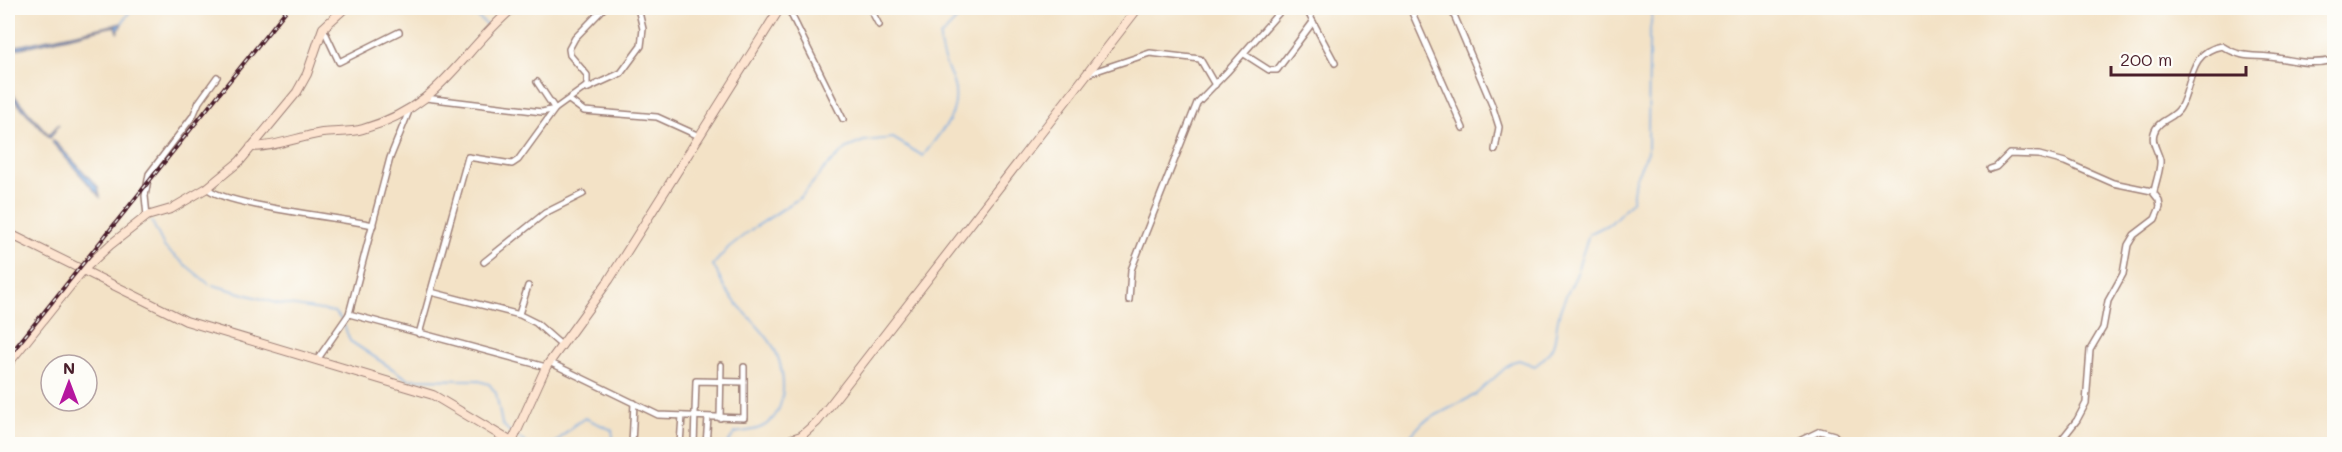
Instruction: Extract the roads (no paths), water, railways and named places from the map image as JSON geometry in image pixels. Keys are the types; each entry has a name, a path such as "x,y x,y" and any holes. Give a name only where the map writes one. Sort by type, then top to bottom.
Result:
{"street":[{"path":"8,364 83,270 147,216 171,209 207,188 231,170 297,92 307,74 323,28 345,8"},
{"path":"251,147 280,144 322,133 362,130 409,111 426,98 513,8"},
{"path":"586,89 587,75 570,55 569,49 575,38 604,8"},
{"path":"426,98 542,112 555,109 586,89 621,73 641,46 643,29 638,8"},
{"path":"8,233 186,321 433,395 513,443 547,364 609,280 780,8"},
{"path":"788,8 843,119"},
{"path":"870,8 879,25"},
{"path":"777,444 801,436 817,422 1138,8"},
{"path":"1129,300 1131,270 1197,103 1244,54 1283,8"},
{"path":"1306,8 1335,63"},
{"path":"1410,8 1463,128"},
{"path":"1451,8 1498,124 1495,150"},
{"path":"1244,54 1269,70 1277,70 1313,22"},
{"path":"323,28 339,62 399,32"},
{"path":"2058,444 2077,420 2086,403 2090,350 2103,328 2108,301 2123,274 2132,237 2157,215 2160,203 2154,192 2160,163 2154,143 2154,132 2163,121 2180,109 2192,68 2204,55 2222,46 2251,58 2277,58 2315,64 2334,60"},
{"path":"1087,74 1155,52 1200,59 1215,85"},
{"path":"147,216 145,196 149,174 193,116 199,102 217,77"},
{"path":"537,82 555,109"},
{"path":"569,100 584,111 657,117 699,136"},
{"path":"419,334 468,157 514,164 555,109"},
{"path":"317,360 349,314 393,149 407,121 409,111"},
{"path":"1990,169 2001,163 2006,154 2030,153 2076,165 2113,183 2154,192"},
{"path":"207,188 219,195 272,208 339,217 373,225"},
{"path":"484,262 545,213 583,194"},
{"path":"519,314 528,286"},
{"path":"431,292 519,314 536,322 561,345"},
{"path":"349,314 419,334 425,333 547,364 657,415 744,418 744,367"},
{"path":"720,364 720,418"},
{"path":"693,444 696,381 744,382"},
{"path":"632,444 634,403"},
{"path":"680,444 682,416"},
{"path":"706,444 708,418"},
{"path":"1793,444 1820,431 1834,435 1842,444"}],"water":[{"path":"122,23 118,32 116,26 109,27 8,51 8,48"},
{"path":"8,89 49,135 59,124 50,138 8,93"},
{"path":"53,140 98,187 100,197 52,142"}],"waterway":[{"path":"122,23 132,8"},
{"path":"467,8 489,27"},
{"path":"950,119 954,106 954,85 944,59 940,37 968,8"},
{"path":"1578,268 1589,234 1611,223 1632,201 1635,179 1648,152 1649,37 1653,8"},
{"path":"757,226 801,197 825,168 847,148 864,141 893,138 923,156 950,120"},
{"path":"152,222 165,248 210,285"},
{"path":"727,444 735,433 762,427 771,420 782,400 780,364 771,343 729,294 713,265 729,247 756,226"},
{"path":"1403,444 1423,422 1475,395 1512,362 1519,360 1535,366 1543,359 1553,346 1562,306 1578,271"},
{"path":"213,285 276,303 334,312 342,320"},
{"path":"344,325 350,341 408,379 476,380 489,384 496,393 502,424 511,433"},
{"path":"554,444 585,418 612,430 614,444"},
{"path":"519,438 527,444"}],"railway":[{"path":"8,357 288,8"}]}
